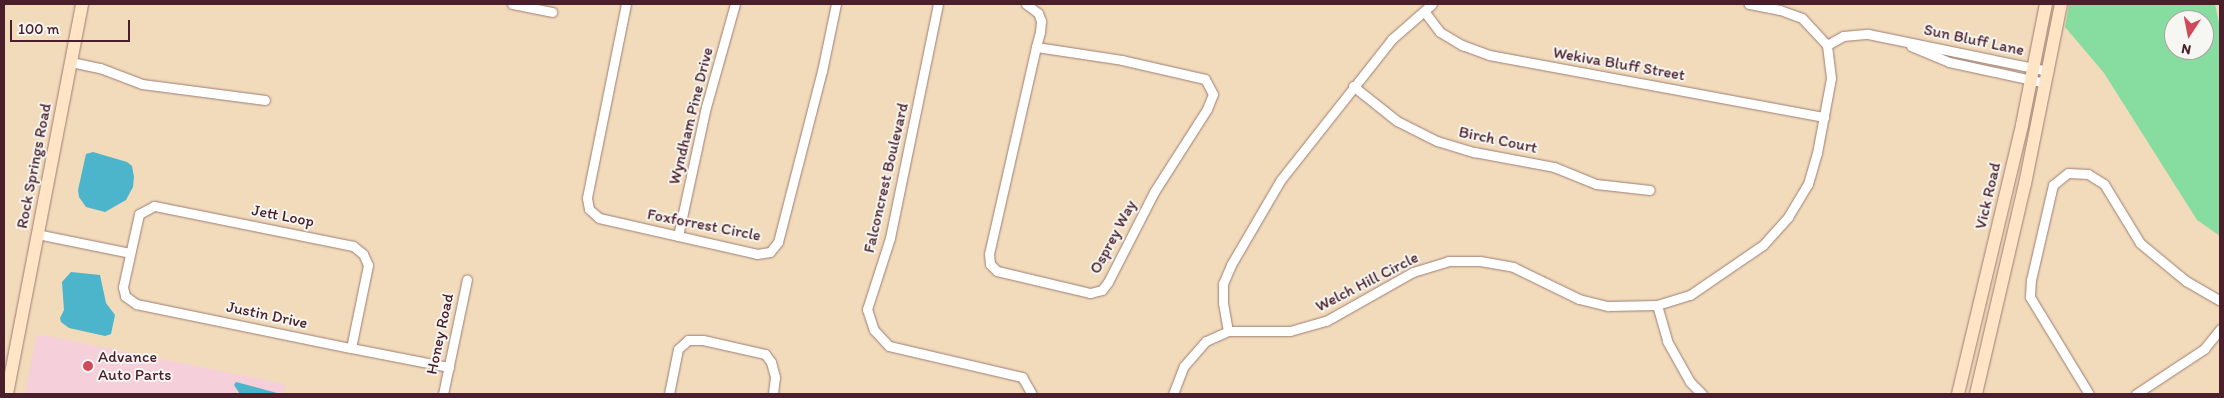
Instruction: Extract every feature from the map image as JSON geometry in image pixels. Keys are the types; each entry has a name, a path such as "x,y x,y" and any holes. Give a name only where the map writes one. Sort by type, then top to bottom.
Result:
{"street":[{"name":"Rock Springs Road","path":"6,394 82,4"},
{"path":"512,4 552,12"},
{"name":"Foxforrest Circle","path":"626,4 586,198 589,209 600,218 757,254 770,252 778,242 822,71 836,4"},
{"name":"Wyndham Pine Drive","path":"678,236 706,107 735,4"},
{"name":"Falconcrest Boulevard","path":"938,4 890,238 867,309 874,330 889,346 1022,378 1032,394"},
{"name":"Osprey Way","path":"1026,4 1038,13 1041,21 989,254 990,264 997,271 1090,293 1102,290 1108,282 1154,192 1207,109 1213,94 1205,79 1122,60 1036,47"},
{"path":"1173,394 1184,366 1206,341 1228,331 1223,303 1223,284 1231,265 1280,181 1392,39 1432,4"},
{"path":"1749,4 1780,10 1802,18 1827,45"},
{"name":"Vick Road","path":"1958,394 2033,74 2046,4"},
{"name":"Vick Road","path":"1976,394 2025,184 2061,4"},
{"name":"Wekiva Bluff Street","path":"1424,11 1440,32 1462,45 1489,55 1824,117"},
{"name":"Sun Bluff Lane","path":"1827,45 1843,36 1868,34 2047,77"},
{"name":"Welch Hill Circle","path":"1228,331 1290,331 1326,321 1413,272 1448,261 1480,260 1513,267 1579,298 1608,306 1656,305 1690,295 1762,245 1788,217 1808,184 1817,153 1832,78 1827,45"},
{"path":"71,62 100,68 142,84 265,100"},
{"name":"Birch Court","path":"1354,86 1398,121 1437,141 1474,152 1554,167 1596,184 1650,190"},
{"path":"2089,394 2030,298 2031,280 2053,185 2068,173 2088,174 2104,184 2140,243 2186,281 2220,301"},
{"name":"Jett Loop","path":"130,253 139,214 154,206 352,246 364,254 368,265 351,348"},
{"path":"37,234 130,253"},
{"name":"Justin Drive","path":"130,253 123,287 125,296 136,304 449,367"},
{"name":"Honey Road","path":"443,394 467,279"},
{"path":"1656,305 1666,341 1690,382 1702,394"},
{"path":"2136,394 2204,349 2220,329"},
{"path":"668,394 678,349 688,340 703,340 765,354 771,362 775,377 773,394"}],"shaded area":[{"path":"37,334 285,384 284,394 25,394"}],"green space":[{"path":"2069,4 2215,4 2220,28 2220,236 2197,220 2104,73 2065,27"}],"water":[{"path":"93,152 127,162 132,166 133,187 126,200 105,212 86,207 79,197 78,190 86,154"},
{"path":"71,272 100,275 106,303 115,315 111,334 105,336 69,328 61,322 60,318 64,310 62,282"},
{"path":"236,382 277,394 240,394 234,385"}],"place":[{"name":"Advance Auto Parts","path":"88,366"}]}
